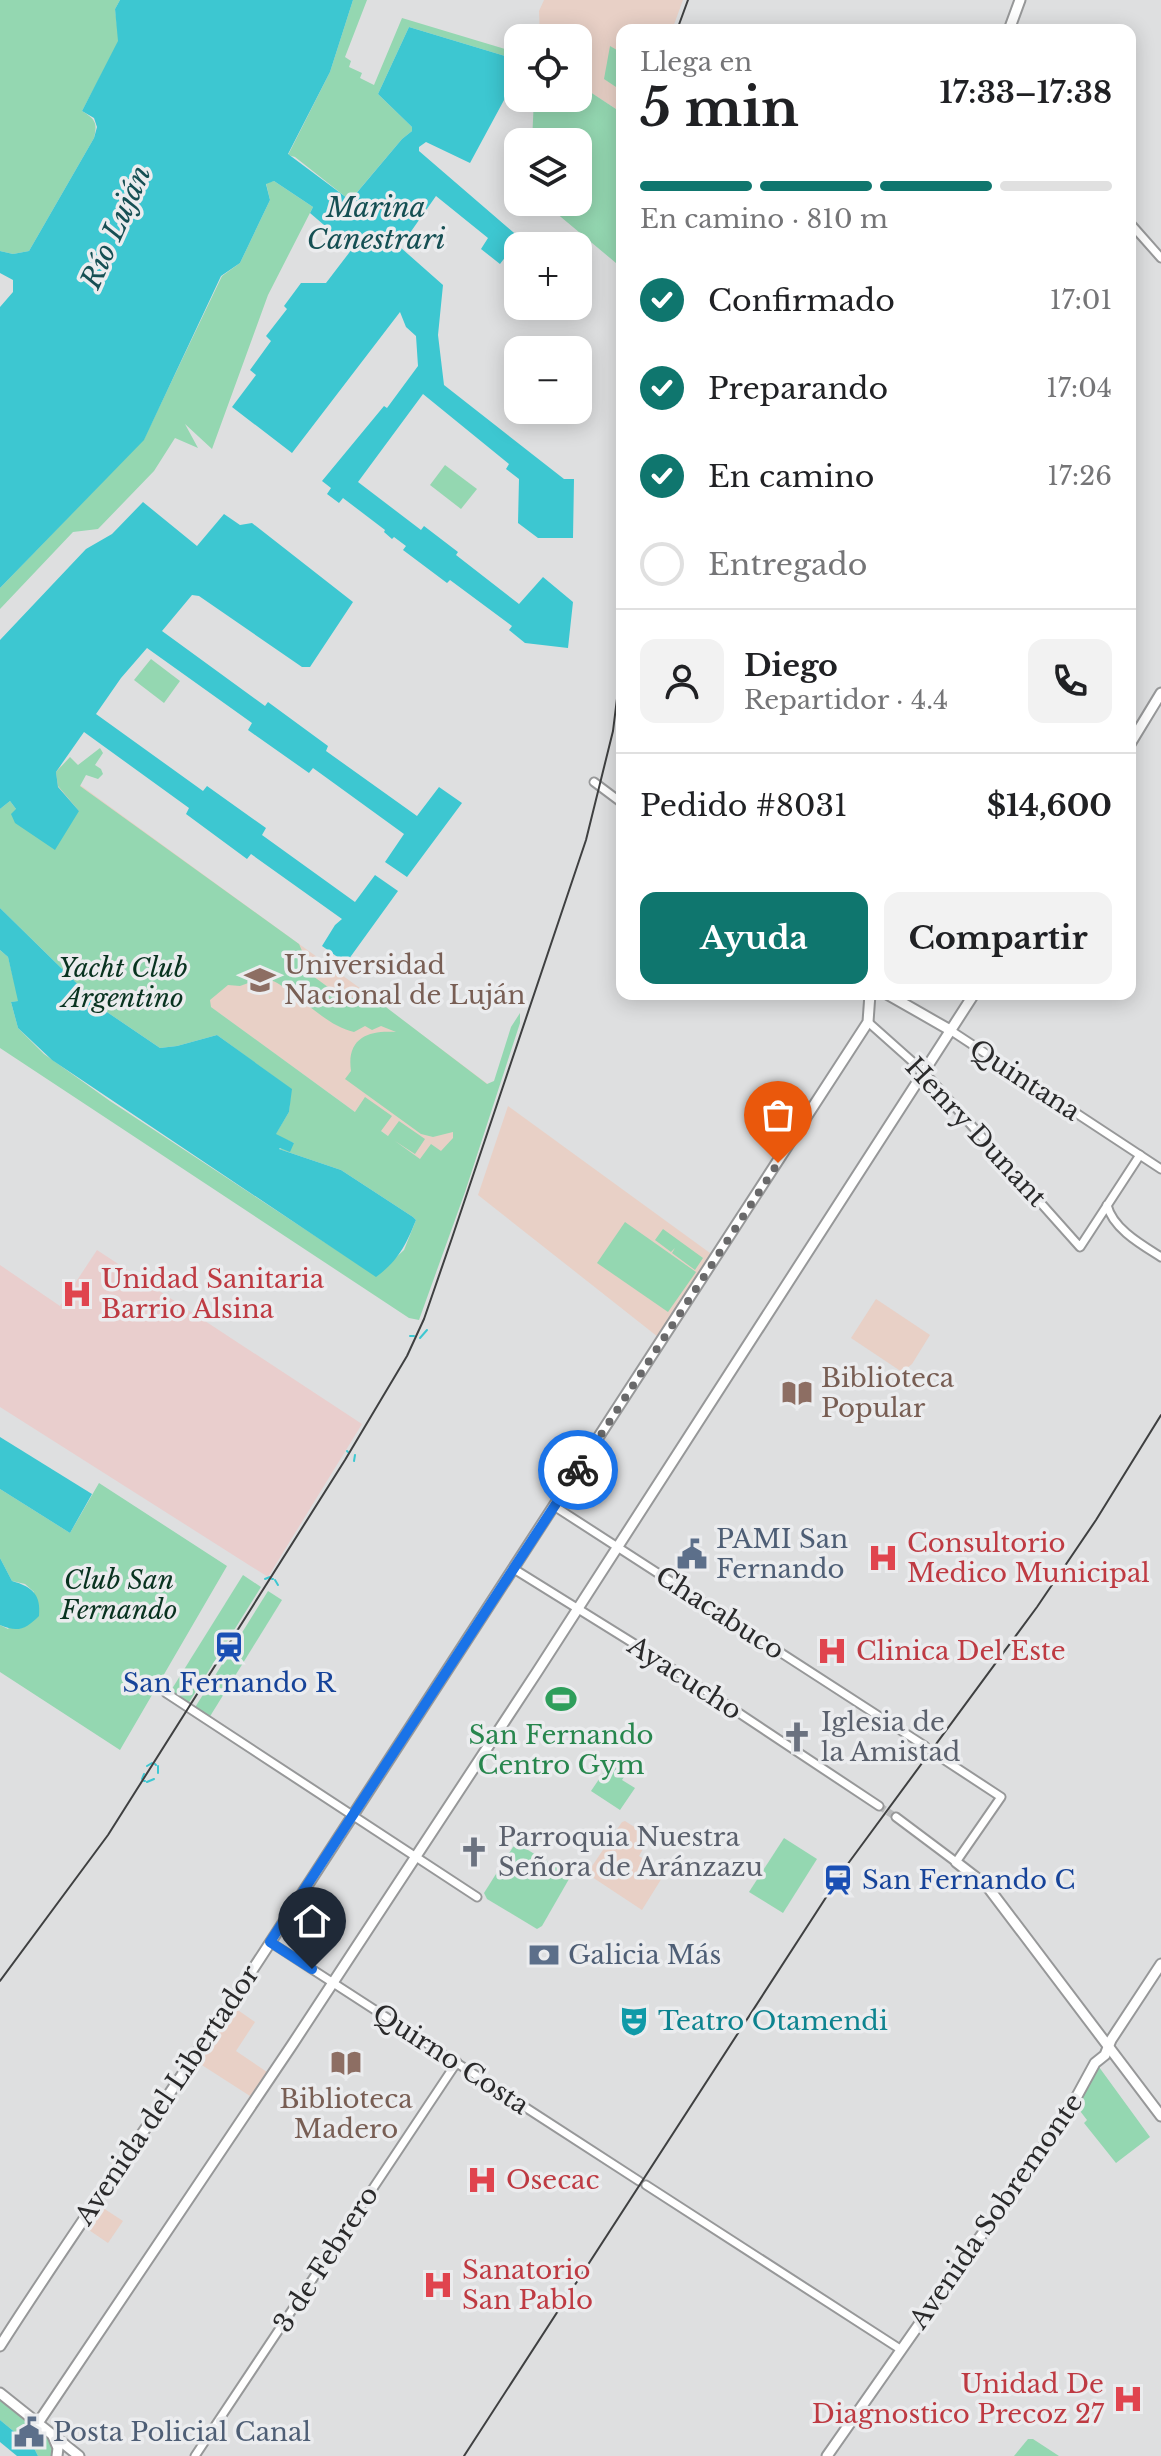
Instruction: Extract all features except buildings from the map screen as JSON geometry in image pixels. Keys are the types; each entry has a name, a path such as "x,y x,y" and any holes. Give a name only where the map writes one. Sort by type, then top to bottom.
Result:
{"main road":[{"path":"1011,24 1020,0"},
{"path":"1136,734 1161,693"},
{"name":"Avenida del Libertador","path":"0,2346 270,1942 868,1022 870,1000"},
{"path":"868,1022 877,1000"},
{"name":"Quintana","path":"897,1000 950,1030"},
{"path":"38,2423 333,1982 970,1000"},
{"path":"956,1862 987,1886 1161,2116"},
{"name":"Avenida Sobremonte","path":"827,2456 1071,2107 1095,2063 1105,2055 1161,1964"},
{"path":"0,2393 79,2456"},
{"path":"53,2436 58,2448 57,2456"}],"street":[{"path":"1136,230 1161,258"},
{"path":"594,782 616,798"},
{"name":"Henry Dunant","path":"868,1022 923,1071 1080,1247 1100,1216"},
{"name":"Quintana","path":"950,1030 1161,1169"},
{"path":"1100,1216 1140,1155"},
{"path":"1107,1205 1110,1215 1128,1234 1160,1254"},
{"path":"1100,1216 1110,1215"},
{"name":"Chacabuco","path":"554,1506 925,1746"},
{"name":"Ayacucho","path":"514,1569 641,1648 879,1806"},
{"path":"166,1693 477,1897"},
{"path":"896,1817 956,1862 1001,1797 937,1755"},
{"name":"Quirno Costa","path":"270,1942 900,2349"},
{"name":"3 de Febrero","path":"195,2456 457,2062"}],"shaded area":[{"path":"544,0 683,0 674,24 616,24 616,109 592,93 592,24 539,24 539,11"},
{"name":"Universidad Nacional de Luján","path":"60,765 72,779 497,1091 465,1192 36,880 56,772"},
{"path":"508,1106 710,1253 711,1259 658,1337 478,1195"},
{"path":"97,1250 362,1424 268,1577 0,1407 0,1265 60,1306"},
{"path":"876,1299 930,1335 912,1364 902,1372 851,1338"},
{"path":"625,1821 650,1837 639,1856 665,1873 642,1910 588,1872"},
{"path":"232,2006 255,2022 236,2051 267,2072 250,2096 194,2060"},
{"path":"97,2204 123,2221 108,2243 83,2226"}],"green space":[{"path":"0,0 120,0 115,9 119,41 82,111 94,122 94,138 29,251 13,254 0,251"},
{"path":"353,0 367,0 345,57 351,61 349,67 362,73 360,78 374,85 402,18 504,49 504,56 409,27 378,94 412,127 412,131 353,197 347,198 295,157 288,155 330,72"},
{"path":"610,46 616,50 616,87 604,79"},
{"path":"592,93 616,109 616,263 592,243 592,232 579,232 560,216 592,216 592,128 533,128 533,112 592,112"},
{"path":"274,181 313,207 268,295 212,449 185,424 198,448 175,438 154,471 98,529 73,532 0,609 0,588 144,439 222,276 240,263 270,200 266,183"},
{"path":"445,465 477,489 461,509 430,485"},
{"path":"151,659 180,681 164,703 134,680"},
{"name":"Yacht Club Argentino","path":"100,748 103,753 95,765 103,774 98,779 86,775 80,786 299,944 306,960 317,967 321,976 304,966 302,968 332,990 368,1004 369,997 374,998 487,1084 494,1081 511,1027 520,1013 520,1023 465,1192 419,1320 409,1318 0,1048 0,950 8,957 19,1001 11,1002 18,1028 44,1054 376,1276 404,1250 416,1220 413,1217 341,1170 279,1149 294,1143 275,1135 289,1112 291,1089 217,1035 160,1048 104,1010 0,908 0,809 10,801 16,809 79,811 58,786 56,772 70,757 78,765","holes":["269,979 342,1028 354,1032 365,1026 372,1030 381,1026 396,1032 369,1034 356,1043 350,1059 351,1071 345,1079 421,1134 433,1137 453,1132 453,1138 441,1151 431,1144 420,1159 395,1141 415,1154 425,1139 399,1121 388,1136 381,1131 392,1116 365,1097 355,1112 211,1007 210,1000 228,985 240,986"]},
{"path":"625,1222 696,1272 668,1312 597,1263"},
{"path":"663,1229 703,1258 695,1270 672,1253 675,1248 671,1252 655,1240"},
{"name":"Club San Fernando","path":"99,1483 227,1566 120,1750 0,1672 0,1625 8,1629 34,1592 25,1584 12,1581 0,1558 0,1489 70,1533"},
{"path":"243,1575 261,1587 188,1704 170,1692"},
{"path":"268,1591 282,1600 209,1718 194,1709"},
{"path":"610,1763 626,1774 622,1780 635,1788 620,1810 591,1791"},
{"path":"784,1838 817,1859 783,1913 749,1892"},
{"path":"518,1844 566,1873 569,1879 542,1926 537,1929 487,1899 484,1893"},
{"path":"1099,2067 1150,2137 1116,2163 1084,2123 1087,2120 1077,2107"},
{"path":"0,2399 50,2439 54,2446 53,2456 38,2456 34,2448 0,2420"},
{"path":"1028,2439 1033,2439 1059,2456 1014,2456"}],"water":[{"path":"120,0 353,0 330,72 288,154 347,198 354,196 412,131 412,127 378,94 409,27 504,56 504,100 470,163 426,142 419,147 419,151 513,232 504,232 504,259 500,264 481,249 488,238 436,196 400,247 443,285 438,335 444,385 564,479 574,479 573,538 538,538 518,523 519,479 506,469 509,464 423,394 358,482 421,530 424,526 519,604 543,577 573,602 568,648 525,643 509,630 512,626 403,550 406,546 394,537 392,539 385,530 343,498 339,503 327,494 331,488 322,481 384,406 387,408 418,366 416,336 406,327 400,312 292,453 232,407 256,375 250,370 271,341 266,336 287,309 284,306 301,283 326,283 352,249 310,213 313,207 274,181 266,184 270,200 240,263 221,276 144,440 0,588 0,307 13,292 13,280 0,273 0,251 13,254 29,251 94,138 97,127 94,118 82,111 118,41 115,9"},
{"path":"143,502 197,546 224,514 240,525 252,523 353,602 310,667 302,667 199,596 192,595 162,631 265,706 268,702 328,746 326,751 417,816 439,787 462,803 407,877 385,862 404,834 313,768 309,773 248,730 252,723 147,648 121,678 96,714 203,791 207,786 266,828 262,835 355,902 375,875 398,891 346,963 322,946 342,919 251,854 247,859 186,814 189,808 84,732 56,772 58,787 79,811 55,850 15,823 11,814 16,809 10,801 0,809 0,640 86,549 112,534"},
{"path":"0,908 104,1010 160,1048 217,1035 292,1089 289,1112 276,1134 294,1143 290,1152 279,1149 341,1170 413,1217 416,1220 396,1259 376,1277 52,1060 18,1028 11,1002 18,1001 8,957 0,950"},
{"path":"0,1437 92,1494 70,1533 0,1489"},
{"path":"0,1558 12,1581 30,1589 39,1603 39,1616 21,1628 0,1625"},
{"path":"0,2420 34,2448 38,2456 17,2456 0,2442"}],"waterway":[{"path":"420,1338 427,1330"},
{"path":"354,1461 355,1455"},
{"path":"265,1579 270,1577"},
{"path":"275,1580 278,1585"},
{"path":"147,1766 152,1763"},
{"path":"158,1766 158,1773"},
{"path":"142,1779 144,1774"},
{"path":"147,1782 154,1779"}],"tunnel":[{"path":"879,1806 896,1817"}],"tram line":[{"path":"679,24 688,0"},
{"path":"0,1981 108,1835 345,1460 407,1356 424,1319 586,840 613,731 616,707"}],"railway":[{"path":"464,2456 847,1865 1037,1607 1161,1415"}],"way so far":[{"path":"578,1470 778,1163"}],"place":[{"name":"Universidad Nacional de Luján","path":"260,980"},
{"name":"Unidad Sanitaria Barrio Alsina","path":"77,1294"},
{"name":"Biblioteca Popular","path":"797,1393"},
{"name":"PAMI San Fernando","path":"692,1554"},
{"name":"Consultorio Medico Municipal","path":"883,1558"},
{"name":"San Fernando R","path":"229,1647"},
{"name":"Clinica Del Este","path":"832,1651"},
{"name":"San Fernando Centro Gym","path":"561,1699"},
{"name":"Iglesia de la Amistad","path":"797,1737"},
{"name":"Parroquia Nuestra Señora de Aránzazu","path":"474,1852"},
{"name":"San Fernando C","path":"838,1880"},
{"name":"Galicia Más","path":"544,1955"},
{"name":"Teatro Otamendi","path":"634,2021"},
{"name":"Biblioteca Madero","path":"346,2063"},
{"name":"Osecac","path":"482,2180"},
{"name":"Sanatorio San Pablo","path":"438,2285"},
{"name":"Unidad De Diagnostico Precoz 27","path":"1128,2399"},
{"name":"Posta Policial Canal","path":"29,2432"}],"route":[{"path":"312,1969 270,1942 578,1470"}],"water label":[{"name":"Marina Canestrari","path":"376,223"},
{"name":"Río Luján","path":"116,227"}]}
